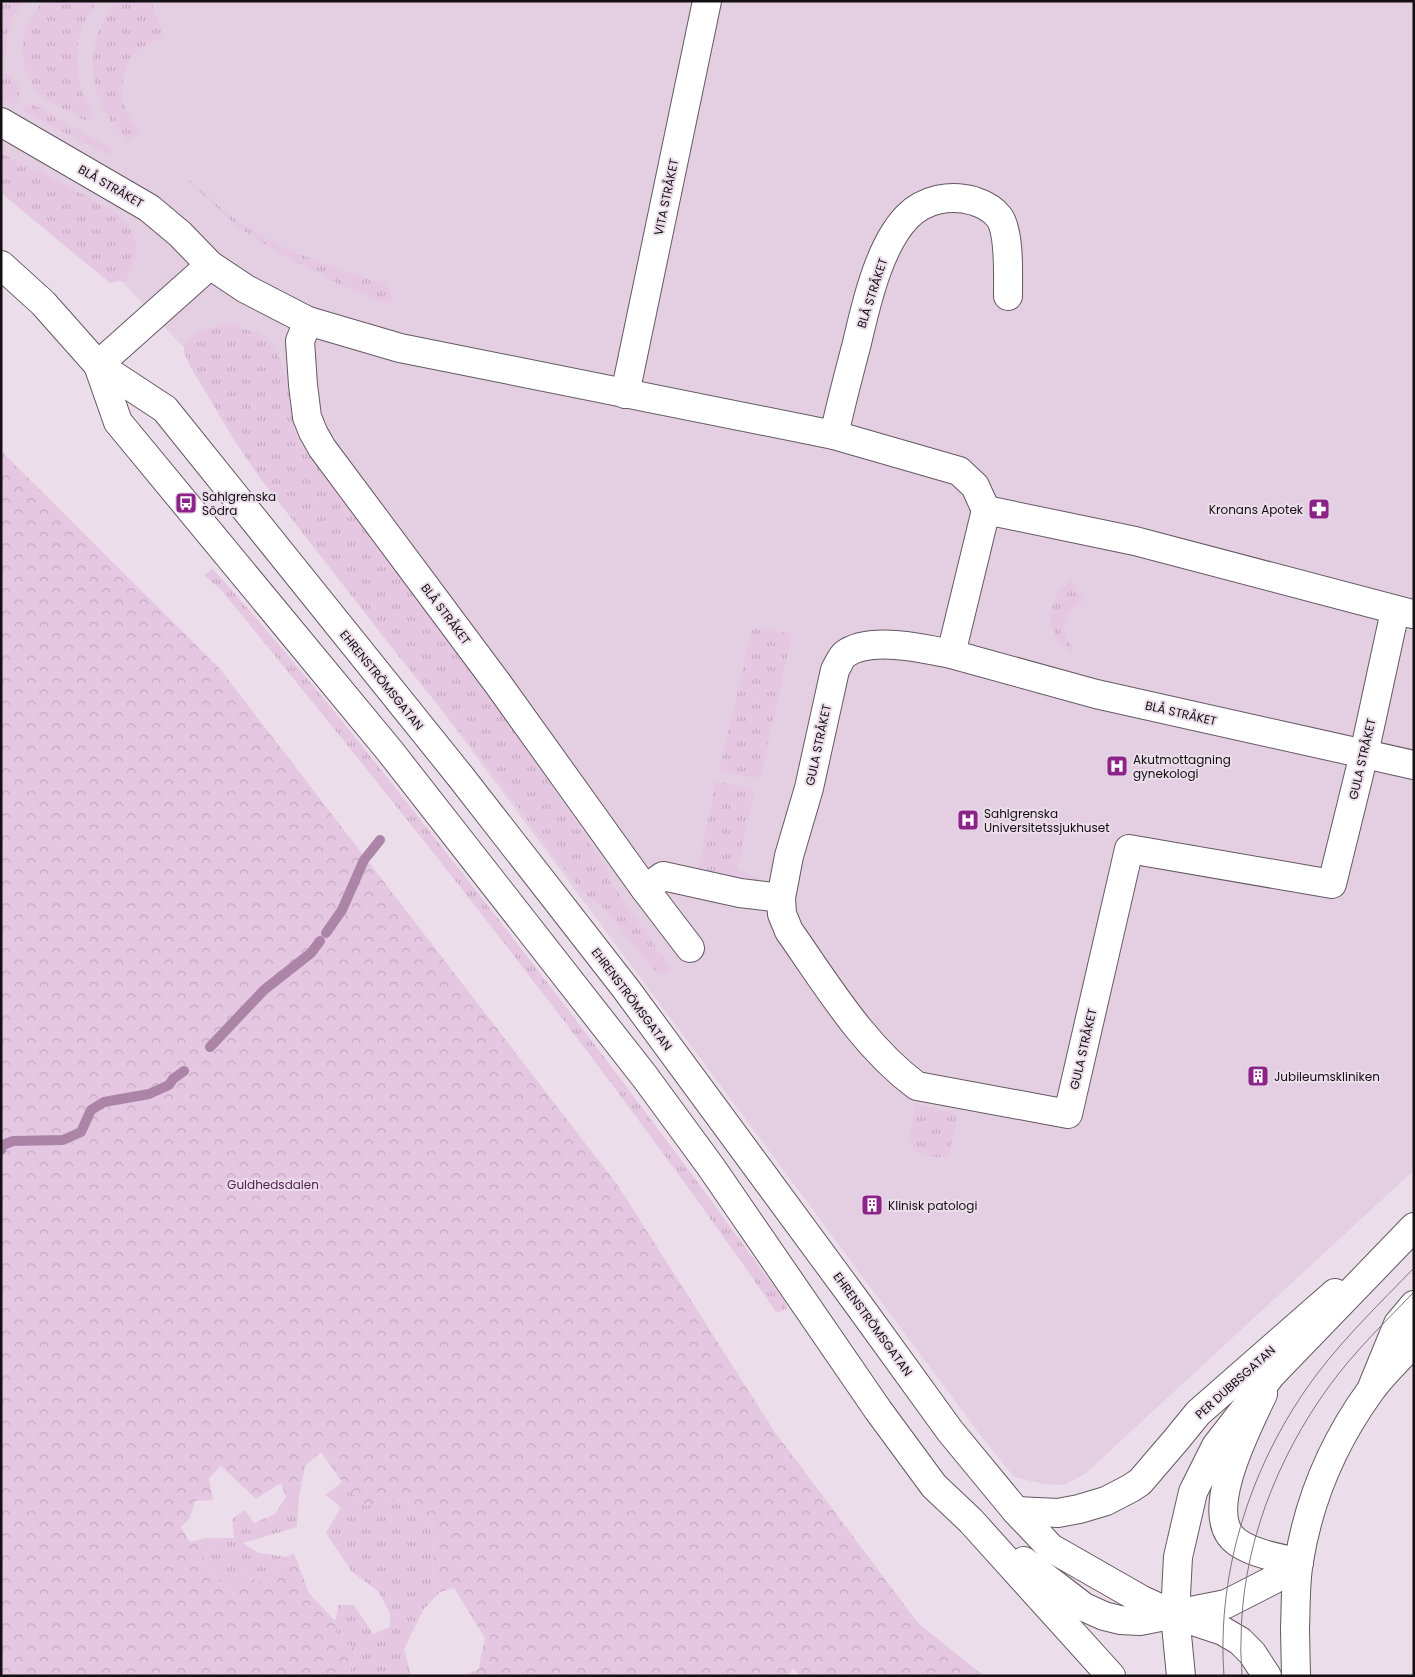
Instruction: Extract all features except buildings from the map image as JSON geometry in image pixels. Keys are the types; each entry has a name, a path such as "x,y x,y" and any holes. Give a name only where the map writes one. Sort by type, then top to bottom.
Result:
{"street":[{"name":"VITA STRÅKET","path":"625,394 707,1"},
{"name":"BLÅ STRÅKET","path":"1,122 149,208 180,234 210,265 246,289 308,321 333,330 400,348 834,435 959,471 974,486 986,510"},
{"name":"BLÅ STRÅKET","path":"834,435 862,321 876,273 899,227 915,210 929,202 954,197 965,198 978,203 989,208 998,216 1005,232 1008,296"},
{"name":"EHRENSTRÖMSGATAN","path":"1,265 43,304 98,364 165,409 454,768 626,989 950,1432 1016,1511 1051,1548 1142,1600 1176,1615"},
{"path":"98,364 210,265"},
{"name":"BLÅ STRÅKET","path":"308,321 300,341 303,385 307,417 322,448 498,684 645,889"},
{"name":"EHRENSTRÖMSGATAN","path":"98,364 118,422 389,750 645,1077 711,1167 883,1418 934,1486 971,1521 1111,1676"},
{"path":"951,654 986,510 1135,541 1405,613"},
{"name":"GULA STRÅKET","path":"835,670 809,788 790,856 782,898 782,914 789,931 855,1025 900,1073 917,1086 1068,1114 1129,849 1332,884 1364,754 1405,613"},
{"name":"BLÅ STRÅKET","path":"835,670 844,655 858,648 874,644 927,649 1096,694 1414,766"},
{"path":"690,948 645,889 663,876 740,893 782,898"},
{"name":"PER DUBBSGATAN","path":"1016,1511 1058,1513 1079,1509 1106,1501 1131,1488 1146,1475 1198,1413 1414,1226"},
{"name":"PER DUBBSGATAN","path":"1181,1676 1176,1615 1178,1557 1193,1492 1216,1446 1272,1374 1414,1226"},
{"path":"1371,1389 1398,1324 1414,1305"},
{"path":"1296,1676 1295,1629 1298,1562 1311,1506 1326,1465 1344,1431 1371,1389 1414,1342"},
{"name":"PER DUBBSGATAN","path":"1272,1374 1234,1457 1223,1503 1224,1526 1236,1542 1274,1558 1298,1562"},
{"name":"EHRENSTRÖMSGATAN","path":"971,1521 1084,1607 1104,1616 1120,1620 1140,1621 1226,1604 1273,1580 1298,1562"},
{"path":"1176,1615 1224,1631 1240,1642 1252,1654 1267,1676"}],"shaded area":[{"name":"Sahlgrenska Universitetssjukhuset","path":"1,1 1414,1 1414,1170 1085,1474 1064,1485 1044,1484 1014,1477 981,1436 263,470 185,349 103,261 1,184"}],"green space":[{"path":"1,1 24,1 16,13 8,32 7,53 1,57"},
{"path":"44,1 97,1 83,25 77,48 80,83 83,95 93,116 88,120 84,120 39,94 28,76 23,56 24,36 37,9"},
{"path":"115,1 151,1 164,37 136,52 126,68 122,85 123,100 128,114 141,134 129,142 105,113 97,95 94,81 93,67 96,39 107,13"},
{"path":"1,70 18,84 19,93 15,105 1,99"},
{"path":"34,105 112,149 113,152 110,156 23,111 24,107"},
{"path":"1,153 57,180 124,219 133,233 136,249 133,265 125,280 110,283 1,193"},
{"path":"191,180 228,214 269,239 306,257 384,284 390,292 392,303 343,286 281,255 237,226 190,183 189,181"},
{"path":"222,323 232,324 260,333 271,343 281,361 288,385 294,430 303,448 455,648 536,763 609,872 607,877 671,969 658,975 602,906 588,897 563,868 494,775 260,478 234,440 190,366 184,352 184,344 196,334"},
{"name":"Guldhedsdalen","path":"1,451 220,669 619,1187 774,1431 918,1623 984,1676 801,1676 793,1669 787,1676 463,1676 479,1669 485,1638 454,1588 440,1592 432,1569 435,1534 404,1498 365,1506 342,1482 321,1452 305,1466 299,1497 286,1497 281,1483 256,1499 221,1466 209,1478 213,1500 195,1501 190,1518 181,1527 190,1542 205,1538 210,1546 202,1561 223,1586 237,1595 234,1573 267,1583 286,1557 294,1553 309,1593 335,1621 337,1640 357,1649 350,1676 1,1676"},
{"path":"213,569 351,732 521,948 698,1183 785,1302 787,1309 777,1313 649,1134 516,959 241,614 220,589 204,575"},
{"path":"1071,579 1084,601 1070,610 1064,622 1066,635 1074,649 1072,652 1056,636 1051,616 1056,596"},
{"path":"765,627 792,635 760,780 719,770 752,628 764,631"},
{"path":"716,781 755,790 737,870 759,878 757,883 698,869"},
{"path":"916,1104 958,1114 948,1158 921,1154 912,1145 911,1131"},
{"path":"342,1482 365,1506 404,1498 435,1534 432,1569 440,1592 423,1610 404,1649 411,1676 350,1676 357,1649 337,1640 335,1621 339,1605 354,1605 373,1634 390,1627 390,1613 378,1591 352,1572 326,1533 341,1507 325,1495"},
{"path":"286,1497 299,1497 297,1527 243,1543 259,1553 286,1557 267,1583 234,1573 238,1595 223,1586 202,1561 210,1546 205,1538 234,1538 232,1519 245,1510 254,1523 275,1514"}],"waterway":[{"path":"326,933 342,910 364,860 380,840"},
{"path":"210,1047 264,990 311,953 320,941"},
{"path":"1,1150 3,1145 13,1141 63,1140 81,1132 91,1110 104,1102 149,1094 169,1085 173,1079 184,1071"}],"tram line":[{"path":"1224,1676 1223,1636 1226,1596 1233,1556 1257,1479 1274,1442 1294,1407 1328,1360 1414,1268"},
{"path":"1242,1676 1241,1646 1247,1573 1265,1506 1278,1474 1293,1443 1330,1385 1360,1349 1414,1292"}],"place":[{"name":"Sahlgrenska Södra","path":"186,503"},
{"name":"Kronans Apotek","path":"1319,509"},
{"name":"Akutmottagning gynekologi","path":"1117,766"},
{"name":"Sahlgrenska Universitetssjukhuset","path":"968,820"},
{"name":"Jubileumskliniken","path":"1258,1076"},
{"name":"Klinisk patologi","path":"872,1205"}]}
